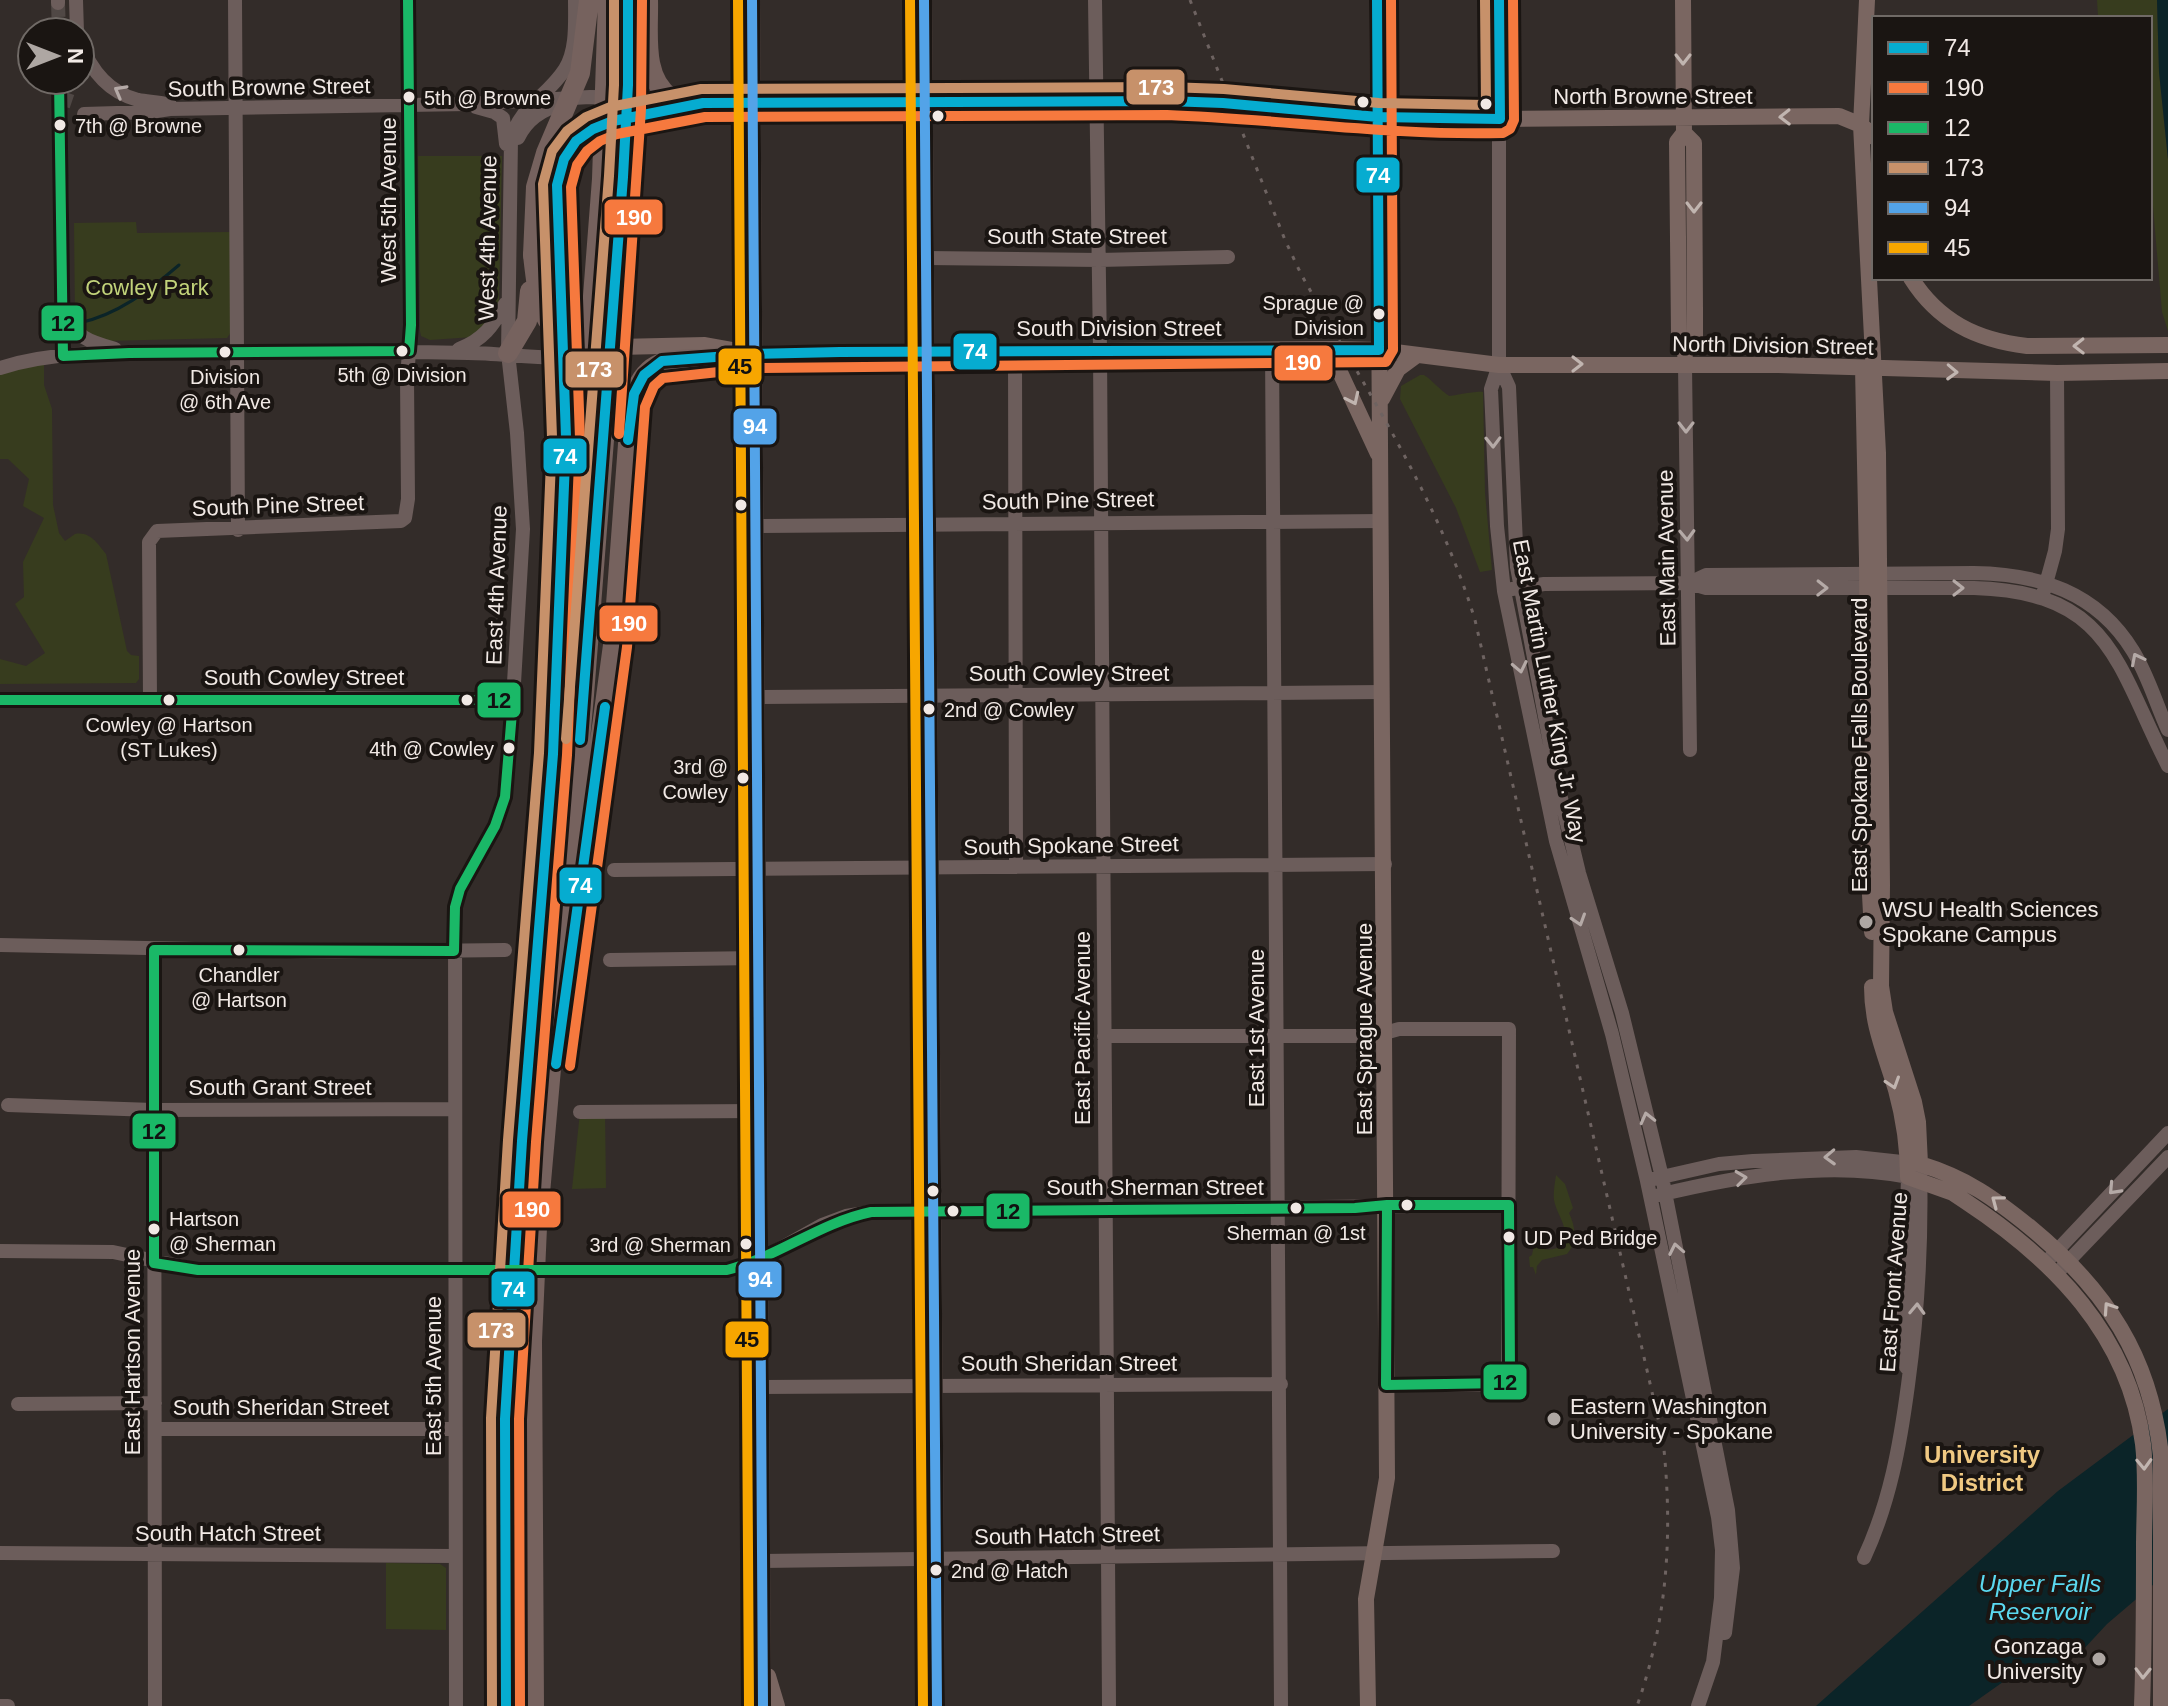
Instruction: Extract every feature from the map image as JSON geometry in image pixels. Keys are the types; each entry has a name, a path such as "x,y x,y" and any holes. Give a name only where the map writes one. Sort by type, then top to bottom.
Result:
{"highway":[{"path":"508,353 527,321 536,187 546,153 580,73 589,0"},
{"path":"506,1706 505,1419 522,1141 602,179 608,0"},
{"path":"534,1706 532,1341 537,1227 609,376 627,108 628,0"},
{"path":"648,0 649,62 658,85 671,98"},
{"path":"553,754 566,451 566,378 556,198 558,176 576,142 588,131 623,117 685,109 703,103"},
{"path":"533,255 539,303 551,327 570,339 618,347"},
{"path":"545,1143 613,645 631,404 644,375 662,361 755,354"}],"main road":[{"path":"752,0 763,1706"},
{"path":"924,0 937,1706"},
{"name":"East Sprague Avenue","path":"1368,1706 1366,1599 1387,1478 1377,0"},
{"path":"1683,0 1684,125 1694,143 1695,279 1695,337 1685,347 1685,365"},
{"path":"1867,0 1866,32 1872,63"},
{"name":"East Spokane Falls Boulevard","path":"1866,32 1861,125 1874,582 1872,1005 1873,1021 1904,1121 1914,1170"},
{"name":"South Browne Street","path":"671,98 703,103 1223,103"},
{"path":"1318,112 1378,117"},
{"name":"North Browne Street","path":"1378,117 1684,125 1839,116 1861,125 1872,135"},
{"path":"1913,280 1936,311 1956,326 1995,341 2027,346 2162,345"},
{"name":"South Division Street","path":"618,347 705,345 755,354 1379,350"},
{"path":"1272,349 1299,361 1329,361 1338,368 1381,461"},
{"name":"North Division Street","path":"1379,350 1499,365 1685,365 2057,373 2166,371"},
{"path":"1380,405 1395,373 1402,364 1417,355"},
{"path":"1914,1170 1947,1172 1981,1190 2063,1255 2113,1315 2133,1349 2156,1421 2161,1456 2161,1706"},
{"path":"1914,1170 1974,1207 2051,1268 2099,1325 2114,1350 2130,1388 2143,1445 2142,1706"},
{"path":"762,1655 777,1706"}],"street":[{"path":"235,0 238,530"},
{"name":"West 5th Avenue","path":"408,0 409,351"},
{"name":"West 4th Avenue","path":"508,353 513,130 519,117 556,79 568,61 574,35 575,0"},
{"name":"East Pacific Avenue","path":"1095,0 1109,1706"},
{"path":"1499,0 1499,365"},
{"path":"96,73 119,92 182,109"},
{"path":"510,169 518,136 534,116 550,107 590,97"},
{"name":"South Browne Street","path":"84,114 182,109 468,104 590,97 671,98"},
{"path":"468,104 503,118 506,158 510,169"},
{"path":"61,174 63,356"},
{"name":"South State Street","path":"926,258 1099,260 1228,257"},
{"path":"452,352 480,339 491,329 507,300"},
{"path":"63,303 69,324 82,339 129,353"},
{"name":"South Division Street","path":"0,368 63,356 129,353 409,351 508,353 527,357 601,354 618,347"},
{"name":"East 1st Avenue","path":"1272,349 1281,1706"},
{"name":"South Pine Street","path":"150,700 149,542 157,531 238,530 401,521 405,518 408,499 409,351"},
{"path":"1015,351 1016,867"},
{"name":"East 4th Avenue","path":"454,951 455,907 460,889 486,845 505,797 523,529 508,353"},
{"name":"East Martin Luther King Jr. Way","path":"1499,365 1509,387 1514,524 1521,588 1563,810 1622,1013 1718,1517 1722,1580 1713,1662 1698,1706"},
{"name":"East Martin Luther King Jr. Way","path":"1499,365 1491,389 1497,526 1504,591 1556,841 1654,1179"},
{"name":"East Main Avenue","path":"1685,365 1690,750"},
{"path":"2041,597 2058,529 2057,373"},
{"name":"South Pine Street","path":"756,526 1381,521"},
{"path":"1504,591 1544,584 1689,583 1706,588 1874,582 1992,573 2046,582 2081,599 2118,631 2140,663 2168,730"},
{"path":"1874,582 2005,589 2041,597 2075,614 2106,642 2126,673 2168,766"},
{"path":"2106,642 2118,631"},
{"name":"South Cowley Street","path":"757,697 1382,692"},
{"name":"South Cowley Street","path":"0,700 513,700"},
{"path":"2142,711 2156,704"},
{"name":"South Spokane Street","path":"614,870 1385,864"},
{"path":"0,945 336,952 505,950"},
{"name":"East Hartson Avenue","path":"154,950 155,1706"},
{"name":"East 5th Avenue","path":"454,951 456,1706"},
{"path":"610,960 759,958"},
{"path":"1104,1036 1374,1036 1399,1029 1509,1029 1510,1371 1505,1383 1386,1385"},
{"name":"South Grant Street","path":"8,1105 153,1110 455,1109"},
{"path":"580,1112 759,1111"},
{"path":"2051,1268 2168,1133"},
{"path":"1654,1179 1719,1164 1856,1157 1914,1170"},
{"path":"2141,1161 2163,1163"},
{"path":"2063,1255 2163,1163"},
{"path":"1658,1196 1738,1178 1833,1171 1914,1170"},
{"name":"East Front Avenue","path":"1864,1558 1880,1523 1895,1469 1908,1386 1903,1335 1914,1170"},
{"name":"South Sherman Street","path":"0,1251 113,1252 198,1270 727,1270 760,1260 822,1225 846,1216 871,1212 1509,1205"},
{"name":"South Sheridan Street","path":"761,1387 1281,1384"},
{"name":"South Sheridan Street","path":"18,1404 155,1403"},
{"name":"South Sheridan Street","path":"155,1429 454,1429"},
{"name":"South Hatch Street","path":"762,1561 1553,1551"},
{"name":"South Hatch Street","path":"0,1553 455,1556"},
{"path":"0,1706 8,1706"}],"green space":[{"path":"2097,0 2157,0 2159,72 2168,159 2168,331 2162,312 2152,194 2152,16 2098,16"},
{"path":"418,156 502,156 499,302 497,312 473,337 430,340 421,336"},
{"name":"Cowley Park","path":"136,222 137,233 230,232 231,332 227,338 106,341 85,336 75,319 74,223"},
{"path":"44,363 44,385 52,409 53,505 59,533 65,541 75,534 85,534 106,554 127,651 139,656 139,679 136,683 0,684 0,659 26,666 45,653 15,604 24,597 23,562 44,518 23,506 29,479 8,459 0,459 0,374"},
{"path":"1420,375 1450,396 1483,392 1485,493 1492,570 1480,572 1456,508 1400,399 1401,386"},
{"path":"580,1112 605,1112 606,1188 572,1189"},
{"path":"1556,1175 1565,1184 1573,1208 1569,1213 1574,1240 1567,1254 1542,1260 1537,1266 1536,1275 1530,1267 1529,1257 1534,1245 1550,1250 1560,1246 1565,1237 1554,1200"},
{"path":"386,1563 440,1564 446,1568 446,1630 386,1629"}],"water":[{"path":"2157,0 2168,0 2168,159 2159,72"},
{"name":"Upper Falls Reservoir","path":"2168,1409 2168,1572 2107,1624 2081,1652 2044,1670 2010,1677 1969,1706 1816,1706 2058,1491"}],"waterway":[{"path":"79,323 107,314 132,300 179,265"}],"tunnel":[{"path":"58,3 58,16"},
{"path":"59,96 61,174"},
{"path":"63,106 66,96"},
{"path":"1223,103 1318,112"}],"railway":[{"path":"1190,0 1285,240 1420,485 1441,529 1475,620 1663,1440 1668,1508 1665,1574 1656,1640 1637,1706"}],"transit line":[{"name":"12","path":"59,96 63,356 409,351 408,0"},
{"name":"173","path":"566,739 609,176 614,85 614,0"},
{"name":"74","path":"580,740 623,177 628,85 628,0"},
{"name":"190","path":"619,434 641,109 642,0"},
{"name":"45","path":"738,0 749,1706"},
{"name":"94","path":"752,0 763,1706"},
{"name":"45","path":"910,0 923,1706"},
{"name":"94","path":"924,0 937,1706"},
{"name":"74","path":"1377,0 1379,350"},
{"name":"190","path":"570,1066 627,647 645,407 654,386 663,378 756,368 1386,362 1393,350 1391,0"},
{"name":"173","path":"492,1706 491,1418 508,1140 539,753 552,437 543,184 552,151 567,131 586,117 610,107 701,89 1167,87 1379,103 1486,105 1485,0"},
{"name":"74","path":"1499,0 1500,119"},
{"name":"190","path":"520,1706 519,1419 536,1142 567,755 580,438 571,187 577,165 587,151 617,134 705,117 1167,115 1377,130 1503,133 1510,129 1514,120 1513,0"},
{"name":"74","path":"506,1706 505,1419 522,1141 553,754 566,437 557,185 564,159 576,141 593,129 613,121 703,103 1167,101 1378,117 1500,119"},
{"name":"74","path":"628,440 634,394 644,375 662,361 840,352 1379,350"},
{"name":"12","path":"0,700 513,700 505,797 495,826 460,889 455,907 454,951 154,950 154,1263 198,1270 727,1270 764,1257 834,1224 871,1212 1355,1208 1387,1205"},
{"name":"74","path":"556,1064 605,707"},
{"name":"12","path":"1387,1205 1509,1205 1510,1371 1505,1383 1386,1385 1387,1205"}],"place":[{"name":"5th @ Browne","path":"409,97"},
{"name":"7th @ Browne","path":"60,125"},
{"name":"Sprague @ Division","path":"1379,314"},
{"name":"5th @ Division","path":"402,351"},
{"name":"Division @ 6th Ave","path":"225,352"},
{"name":"Cowley @ Hartson (ST Lukes)","path":"169,700"},
{"name":"2nd @ Cowley","path":"929,709"},
{"name":"4th @ Cowley","path":"509,748"},
{"name":"3rd @ Cowley","path":"743,778"},
{"name":"WSU Health Sciences Spokane Campus","path":"1866,922"},
{"name":"Chandler @ Hartson","path":"239,950"},
{"name":"Sherman @ 1st","path":"1296,1208"},
{"name":"Hartson @ Sherman","path":"154,1229"},
{"name":"UD Ped Bridge","path":"1509,1237"},
{"name":"3rd @ Sherman","path":"746,1244"},
{"name":"Eastern Washington University - Spokane","path":"1554,1419"},
{"name":"2nd @ Hatch","path":"936,1570"},
{"name":"Gonzaga University","path":"2099,1659"}],"district":[{"name":"University District","path":"1982,1469"}]}
